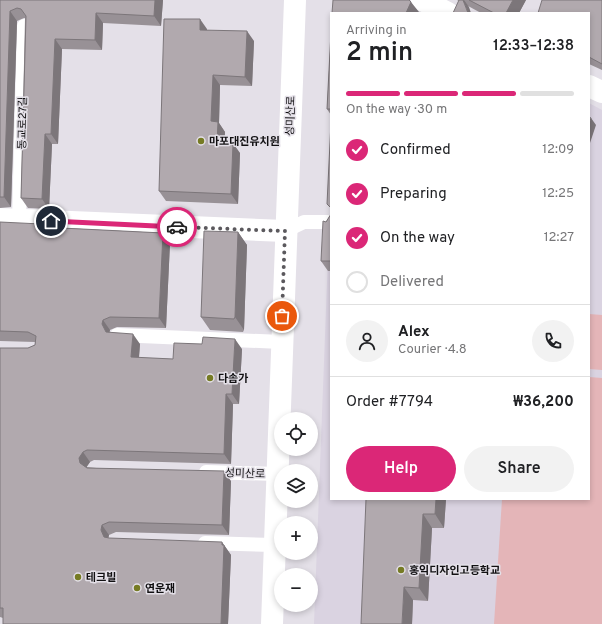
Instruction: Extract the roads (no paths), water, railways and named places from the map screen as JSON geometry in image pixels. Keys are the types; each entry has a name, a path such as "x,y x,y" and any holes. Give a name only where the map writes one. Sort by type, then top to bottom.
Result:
{"street":[{"name":"성미산로","path":"276,464 295,0"},
{"path":"422,0 446,12"},
{"path":"590,86 602,92"},
{"name":"동교로27길","path":"10,219 285,231"},
{"name":"성미산로","path":"272,624 274,545"}],"lane":[{"name":"동교로27길","path":"10,219 24,26"},
{"path":"285,231 304,222 330,222"},
{"path":"117,335 281,342"},
{"name":"성미산로","path":"189,472 274,474"},
{"path":"195,543 274,545"}],"place":[{"name":"마포대진유치원","path":"201,141"},
{"name":"다솜가","path":"210,378"},
{"name":"홍익디자인고등학교","path":"401,570"},
{"name":"테크빌","path":"78,577"},
{"name":"연운재","path":"137,588"}]}
